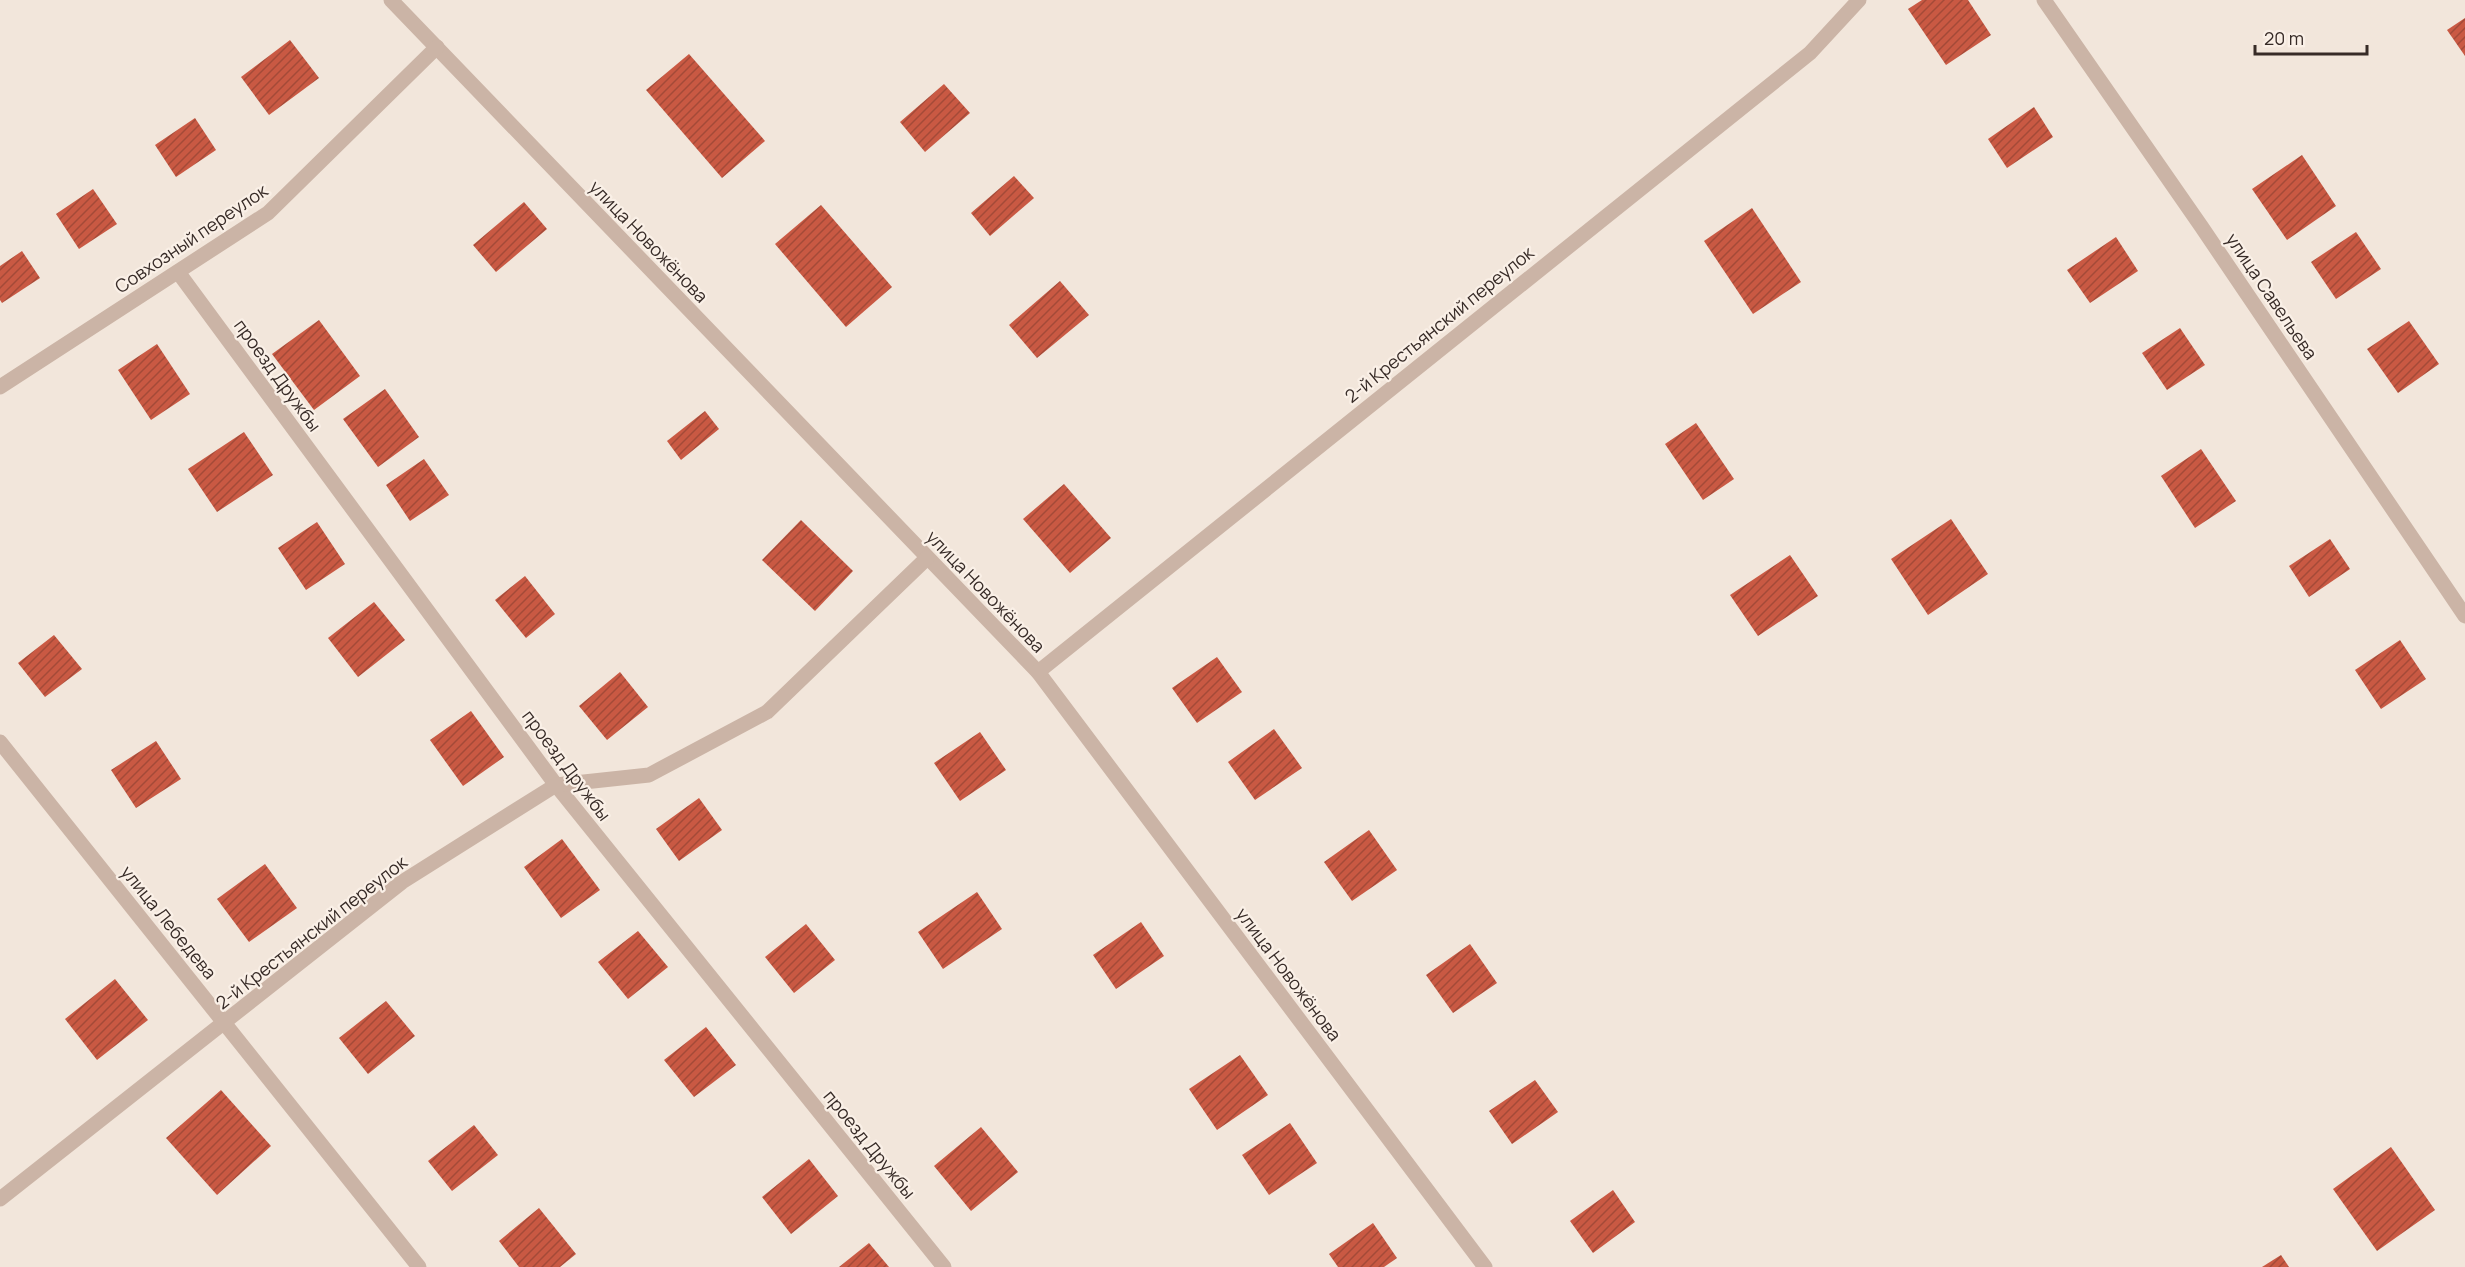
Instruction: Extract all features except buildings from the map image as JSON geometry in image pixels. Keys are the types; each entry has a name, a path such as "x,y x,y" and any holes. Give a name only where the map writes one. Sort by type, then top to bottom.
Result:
{"street":[{"name":"улица Новожёнова","path":"391,0 1038,672 1485,1267"},
{"name":"2-й Крестьянский переулок","path":"1038,672 1810,53 1859,0"},
{"name":"улица Савельева","path":"2044,0 2201,226 2465,616"},
{"name":"Совхозный переулок","path":"0,387 268,213 437,47"},
{"name":"проезд Дружбы","path":"178,272 556,785 944,1267"},
{"name":"2-й Крестьянский переулок","path":"0,1199 225,1024 402,882 556,785 649,775 767,712 927,558"},
{"name":"улица Лебедева","path":"0,742 419,1267"}]}
